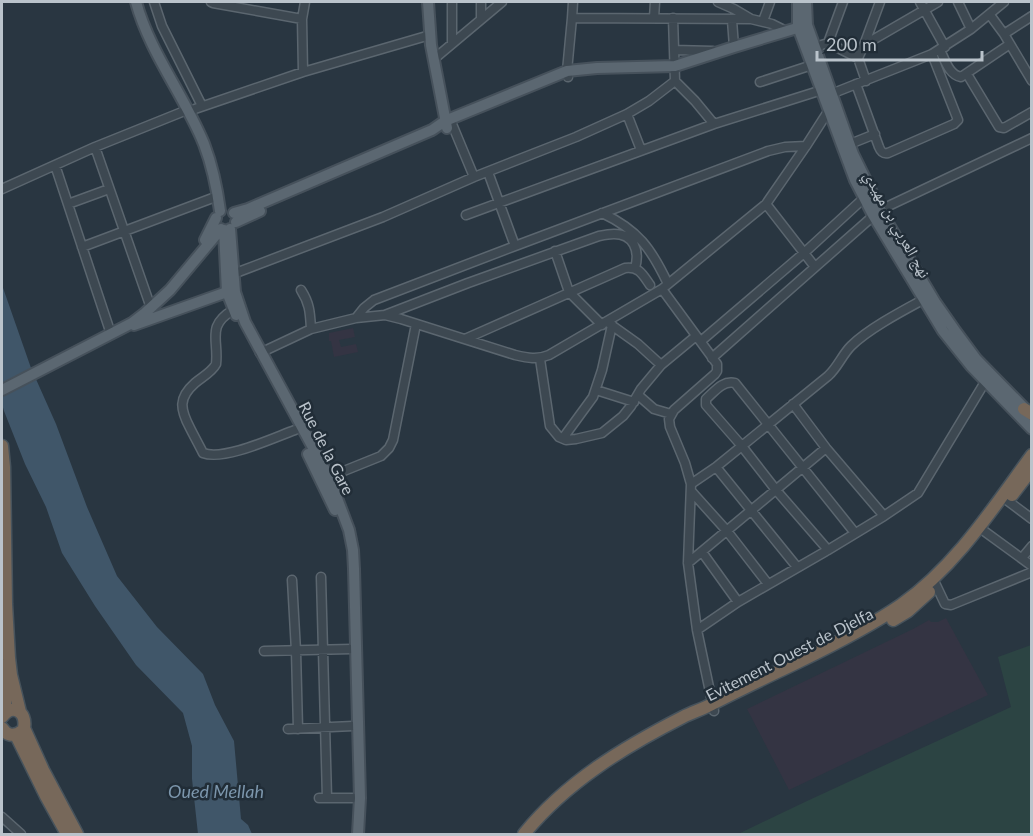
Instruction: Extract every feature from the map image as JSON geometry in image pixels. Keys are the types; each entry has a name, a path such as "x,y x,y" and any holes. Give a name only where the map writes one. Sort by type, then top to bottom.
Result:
{"highway":[{"path":"2,446 9,658 20,712 25,719 11,733"},
{"name":"Evitement Ouest de Djelfa","path":"534,834 570,796 630,754 841,641 902,604 959,551 1032,454"},
{"name":"Evitement Ouest de Djelfa","path":"713,708 788,675 908,611 965,555 1032,469"},
{"path":"2,666 5,688 3,715"},
{"path":"522,834 591,771 684,717 713,708"},
{"path":"3,715 12,710 20,712"},
{"path":"11,733 67,834"},
{"path":"11,733 43,770 77,834"}],"main road":[{"path":"136,2 152,44 193,109 226,220"},
{"path":"142,2 149,23 193,109 215,162 226,220"},
{"path":"428,2 430,35 448,124"},
{"name":"نهج العربي بن مهيدي","path":"798,2 812,65 832,108 855,180 864,198 877,212"},
{"name":"نهج العربي بن مهيدي","path":"806,2 803,26 815,47 826,93"},
{"path":"2,390 132,323 170,290 226,220 431,138 448,124 571,73 597,68 675,66 803,26"},
{"name":"نهج العربي بن مهيدي","path":"832,108 850,144 877,212 921,286 943,331 988,377 1032,429"},
{"name":"Rue de la Gare","path":"226,220 238,306 258,354 295,430 325,479 345,542 352,649 352,834"},
{"name":"Rue de la Gare","path":"226,220 227,292 233,310 325,479 349,530 353,550 359,777 358,834"},
{"path":"111,334 227,292"},
{"name":"نهج العربي بن مهيدي","path":"988,377 1029,413"}],"street":[{"path":"154,2 193,109"},
{"path":"211,2 302,19"},
{"path":"303,72 302,19 305,2"},
{"path":"452,2 452,43"},
{"path":"481,2 481,19"},
{"path":"434,59 502,2"},
{"path":"571,73 573,2"},
{"path":"654,18 655,2"},
{"path":"718,2 736,5 751,20"},
{"path":"763,21 770,2"},
{"path":"828,43 843,2"},
{"path":"866,81 858,58 880,2"},
{"path":"864,45 923,5 938,2"},
{"path":"958,2 971,29"},
{"path":"466,216 714,124 866,81 939,50 971,29 993,8 1004,2"},
{"path":"856,84 880,149 886,153 957,122 957,114 939,50 923,5"},
{"path":"993,8 1004,34 1032,81"},
{"path":"1004,34 1032,16"},
{"path":"572,18 751,20 763,21 786,31"},
{"path":"672,18 675,81 714,124"},
{"path":"732,20 734,47"},
{"path":"1020,23 1032,25"},
{"path":"2,189 95,147 193,109 303,72 430,35"},
{"path":"815,47 828,43 858,58"},
{"path":"939,50 954,75 961,77 1010,44"},
{"path":"674,50 719,52"},
{"path":"760,82 812,65"},
{"path":"967,74 999,127 1004,128 1032,112"},
{"path":"233,274 383,217 627,114 675,81"},
{"path":"385,315 515,355 540,359 607,324 665,286 766,204 832,108"},
{"path":"627,114 641,150"},
{"path":"448,124 474,177"},
{"path":"850,144 874,134"},
{"path":"712,358 877,212 1032,138"},
{"path":"356,318 375,300 515,246 768,151 806,146"},
{"path":"95,147 151,308"},
{"path":"55,165 111,334"},
{"path":"488,172 515,246"},
{"path":"68,204 109,189"},
{"path":"82,247 218,196"},
{"path":"540,359 550,426 559,437 576,439 602,433 623,416 661,365 699,339 804,253 864,198"},
{"path":"766,204 815,267"},
{"path":"602,213 632,231 655,257 665,286 717,364 715,374 671,414 669,423 685,463 691,488 688,563 697,630 713,708"},
{"path":"258,354 312,329 356,318 385,315 599,236 615,234 626,236 633,242 637,251 636,268"},
{"path":"555,251 570,292 607,324 638,344 661,365"},
{"path":"465,339 626,268 636,268 650,285"},
{"path":"301,290 310,307 312,329"},
{"path":"691,488 836,368 850,347 871,330 927,298"},
{"path":"325,479 381,456 389,448 393,440 414,304"},
{"path":"233,310 223,316 215,334 216,364 214,369 188,390 183,401 182,413 203,453 210,455 230,453 295,430"},
{"path":"563,438 596,390 602,370 607,324"},
{"path":"697,630 738,602 828,550 918,493 988,377"},
{"path":"828,550 705,402 723,384 735,382 855,533"},
{"path":"596,390 636,398 654,409 671,414"},
{"path":"793,404 826,448 884,516"},
{"path":"688,563 826,448"},
{"path":"716,467 797,567"},
{"path":"691,488 768,584"},
{"path":"1008,501 1032,519"},
{"path":"984,531 1032,566"},
{"path":"1022,558 1032,546"},
{"path":"702,552 738,602"},
{"path":"936,585 945,604 951,604 1032,572"},
{"path":"321,577 326,728 323,798 353,798"},
{"path":"292,580 298,729"},
{"path":"264,651 352,649"},
{"path":"288,729 353,726"},
{"path":"2,817 21,834"}],"shaded area":[{"path":"353,328 355,337 339,340 341,347 356,344 358,352 334,357 329,333"},
{"path":"946,618 988,695 789,790 747,709 929,620 938,622"}],"green space":[{"path":"1031,645 1031,834 738,834 1011,707 998,657"}],"water":[{"name":"Oued Mellah","path":"2,285 31,368 117,576 157,627 203,674 215,705 234,741 241,819 248,825 252,834 198,834 192,779 192,746 183,713 136,665 62,553 46,507 25,464 2,404"}]}
